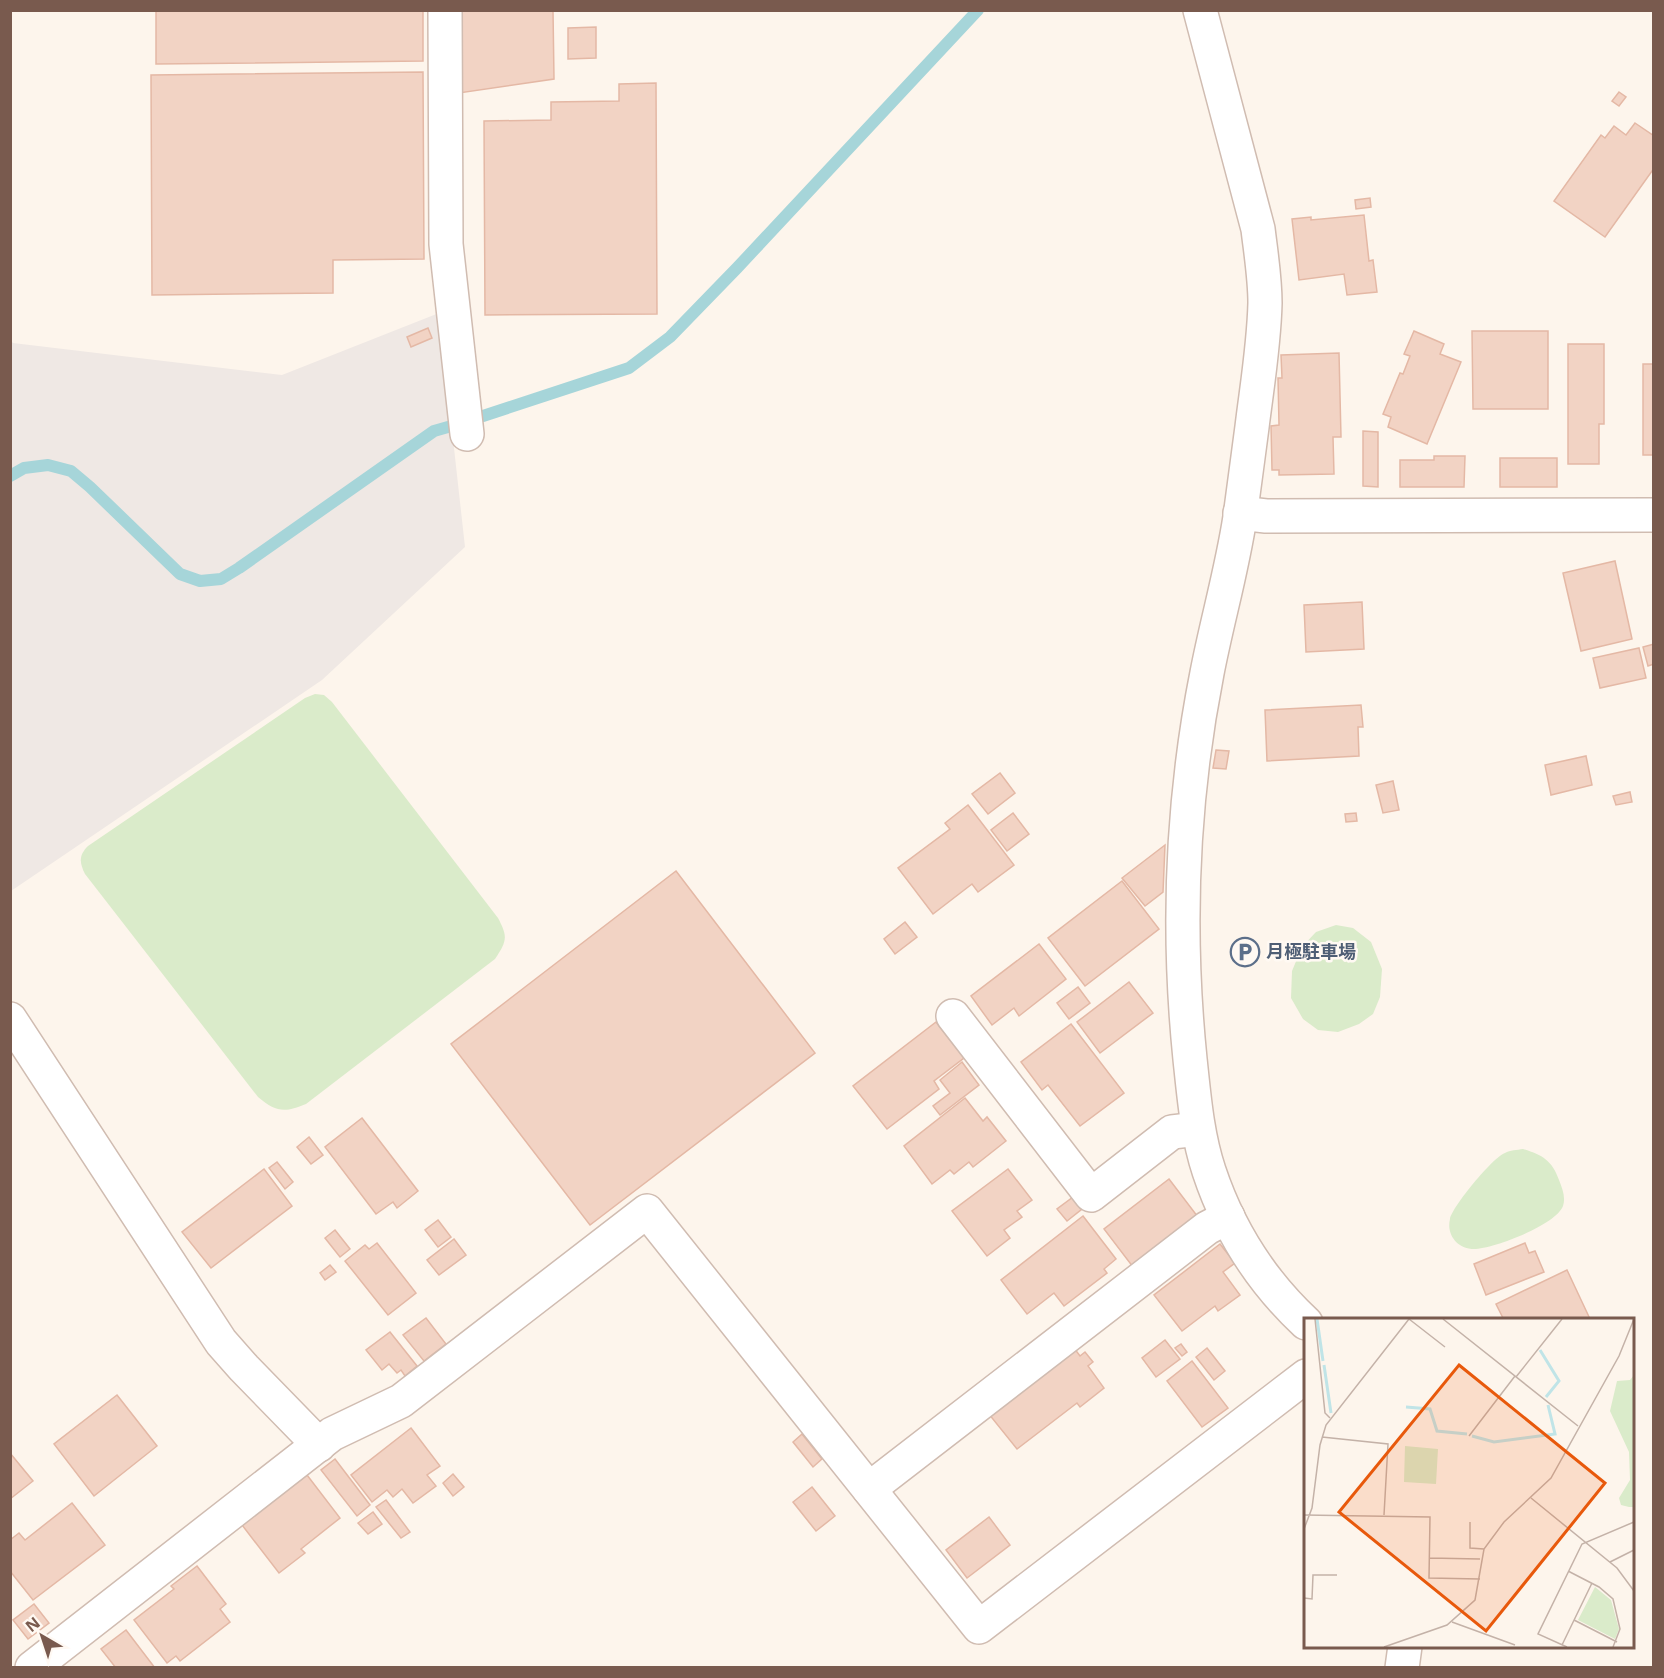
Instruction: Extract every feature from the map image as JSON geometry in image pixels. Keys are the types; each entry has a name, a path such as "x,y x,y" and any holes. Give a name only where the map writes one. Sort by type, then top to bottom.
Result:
{"street":[{"path":"445,10 446,244 467,434"},
{"path":"1200,10 1258,229 1263,265 1264,336 1240,513 1206,675 1192,775 1187,825 1183,927 1185,995 1198,1129 1209,1169 1228,1217 1243,1246 1266,1280 1304,1322"},
{"path":"1240,513 1266,516 1653,515"},
{"path":"953,1016 1091,1195 1172,1132 1198,1129"},
{"path":"10,1019 221,1342 319,1445"},
{"path":"32,1668 332,1434 401,1401 647,1211 979,1627 1304,1377"},
{"path":"869,1489 1207,1228 1228,1217"},
{"path":"1402,1668 1405,1648"}],"shaded area":[{"path":"439,313 465,547 322,680 11,891 11,341 282,375"}],"green space":[{"path":"315,694 324,695 332,702 498,918 505,939 495,959 306,1104 280,1110 258,1097 85,874 81,859 88,846 305,698"},
{"path":"1336,925 1353,928 1371,942 1382,969 1380,997 1373,1014 1359,1024 1338,1032 1318,1030 1303,1019 1291,998 1292,971 1302,947 1316,932"},
{"path":"1523,1149 1541,1156 1550,1163 1563,1193 1563,1206 1549,1221 1523,1235 1483,1248 1474,1249 1458,1244 1452,1236 1449,1225 1452,1213 1458,1204 1499,1156 1509,1151"}],"building":[{"path":"156,10 423,10 423,61 156,64"},
{"path":"459,10 553,10 554,79 459,93"},
{"path":"596,27 596,58 568,59 568,28"},
{"path":"423,72 424,259 333,260 333,293 152,295 151,75"},
{"path":"656,83 657,314 485,315 484,121 551,120 551,102 619,101 619,84"},
{"path":"1619,92 1626,97 1619,106 1612,101"},
{"path":"1635,123 1654,136 1654,172 1652,171 1605,237 1554,201 1601,135 1605,138 1614,126 1626,135"},
{"path":"1370,198 1371,207 1356,209 1355,200"},
{"path":"1364,215 1369,261 1373,260 1377,292 1347,295 1344,274 1299,280 1292,219 1311,217 1311,220"},
{"path":"428,328 432,338 411,347 407,337"},
{"path":"1414,331 1444,344 1440,354 1461,362 1427,444 1388,427 1391,417 1383,414 1400,373 1403,374 1410,356 1404,354"},
{"path":"1472,331 1548,331 1548,409 1473,409"},
{"path":"1568,344 1604,344 1604,424 1599,424 1599,464 1568,464"},
{"path":"1339,353 1341,437 1333,437 1334,474 1279,475 1279,470 1272,470 1271,426 1279,425 1278,378 1282,378 1281,355"},
{"path":"1643,364 1654,364 1654,455 1643,455"},
{"path":"1363,431 1378,432 1378,487 1363,486"},
{"path":"1434,456 1465,456 1464,487 1400,487 1400,460 1434,460"},
{"path":"1500,458 1557,458 1557,487 1500,487"},
{"path":"1615,561 1632,639 1581,651 1563,573"},
{"path":"1362,602 1364,649 1306,652 1304,605"},
{"path":"1654,644 1654,664 1648,666 1643,647"},
{"path":"1639,648 1646,678 1600,688 1593,658"},
{"path":"1361,705 1363,727 1358,727 1359,756 1267,761 1265,710"},
{"path":"1216,750 1229,751 1226,769 1213,768"},
{"path":"1586,756 1592,785 1551,795 1545,765"},
{"path":"1000,773 1015,793 988,814 972,794"},
{"path":"1393,781 1399,810 1383,813 1376,785"},
{"path":"1630,792 1632,802 1616,805 1613,796"},
{"path":"968,805 1014,865 978,892 972,884 933,914 898,868 950,829 945,823"},
{"path":"1013,813 1029,834 1007,851 991,830"},
{"path":"1356,813 1357,821 1346,822 1345,814"},
{"path":"1165,845 1163,892 1145,906 1122,878"},
{"path":"676,871 815,1053 590,1225 451,1044"},
{"path":"1122,881 1159,929 1085,986 1048,938"},
{"path":"905,922 917,937 895,954 884,939"},
{"path":"1039,944 1066,979 1019,1016 1014,1008 992,1025 971,996"},
{"path":"1129,982 1153,1013 1100,1053 1077,1022"},
{"path":"1078,987 1090,1003 1069,1019 1057,1003"},
{"path":"936,1022 964,1058 934,1081 939,1089 887,1129 853,1086"},
{"path":"1071,1024 1124,1093 1080,1126 1048,1085 1042,1090 1021,1062"},
{"path":"962,1062 979,1085 940,1115 933,1106 950,1093 940,1080"},
{"path":"965,1098 983,1121 987,1117 1006,1141 973,1167 969,1162 954,1174 950,1170 932,1184 904,1146"},
{"path":"362,1118 418,1191 397,1208 393,1202 376,1214 325,1147"},
{"path":"309,1137 323,1155 311,1164 297,1147"},
{"path":"277,1162 293,1182 285,1189 269,1168"},
{"path":"264,1169 292,1206 211,1268 182,1232"},
{"path":"1008,1169 1032,1200 1017,1211 1022,1217 1004,1230 1010,1238 987,1256 952,1211"},
{"path":"1169,1179 1198,1217 1133,1267 1104,1229"},
{"path":"1073,1197 1082,1209 1067,1221 1057,1209"},
{"path":"1083,1216 1116,1259 1104,1269 1107,1273 1064,1306 1054,1293 1027,1314 1001,1280"},
{"path":"438,1220 451,1237 438,1247 425,1230"},
{"path":"335,1230 350,1249 340,1257 325,1238"},
{"path":"454,1239 466,1255 439,1275 427,1260"},
{"path":"377,1243 416,1293 388,1315 345,1261 365,1245 369,1249"},
{"path":"1525,1243 1529,1253 1535,1251 1544,1272 1486,1295 1474,1264"},
{"path":"1220,1244 1235,1263 1223,1272 1240,1295 1218,1311 1215,1306 1182,1331 1154,1295"},
{"path":"330,1265 336,1272 325,1280 320,1273"},
{"path":"1567,1270 1590,1318 1503,1318 1496,1304"},
{"path":"426,1318 446,1344 424,1361 403,1335"},
{"path":"390,1332 417,1366 405,1376 401,1370 397,1373 389,1364 382,1370 366,1350"},
{"path":"1165,1340 1180,1359 1156,1377 1142,1358"},
{"path":"1181,1344 1187,1352 1182,1356 1175,1348"},
{"path":"1074,1348 1080,1356 1085,1352 1093,1362 1088,1366 1104,1388 1080,1407 1077,1403 1017,1449 988,1413"},
{"path":"1207,1348 1225,1371 1214,1380 1196,1357"},
{"path":"1192,1361 1228,1408 1202,1427 1167,1381"},
{"path":"117,1395 157,1446 94,1496 54,1444"},
{"path":"411,1428 440,1466 427,1475 436,1486 413,1503 402,1489 393,1497 387,1490 372,1502 351,1475"},
{"path":"802,1434 822,1459 813,1467 793,1442"},
{"path":"10,1453 33,1481 10,1499"},
{"path":"335,1459 370,1505 357,1516 321,1470"},
{"path":"453,1474 464,1487 453,1496 443,1483"},
{"path":"307,1475 340,1518 301,1549 305,1553 279,1573 242,1525"},
{"path":"812,1487 835,1516 816,1531 793,1502"},
{"path":"386,1500 410,1532 401,1538 376,1507"},
{"path":"72,1503 105,1545 33,1600 10,1571 10,1540 19,1533 25,1540"},
{"path":"373,1512 382,1524 368,1534 358,1523"},
{"path":"989,1517 1010,1545 967,1578 946,1550"},
{"path":"197,1566 226,1604 220,1609 230,1622 180,1661 176,1656 167,1663 134,1620 174,1589 171,1586"},
{"path":"34,1604 49,1623 28,1639 13,1620"},
{"path":"126,1630 155,1668 116,1668 101,1649"}],"waterway":[{"path":"483,416 629,368 670,337 978,10"},
{"path":"10,476 24,468 48,465 71,471 180,574 200,581 221,579 434,431 448,427"}],"place":[{"name":"月極駐車場","path":"1245,952"}]}
